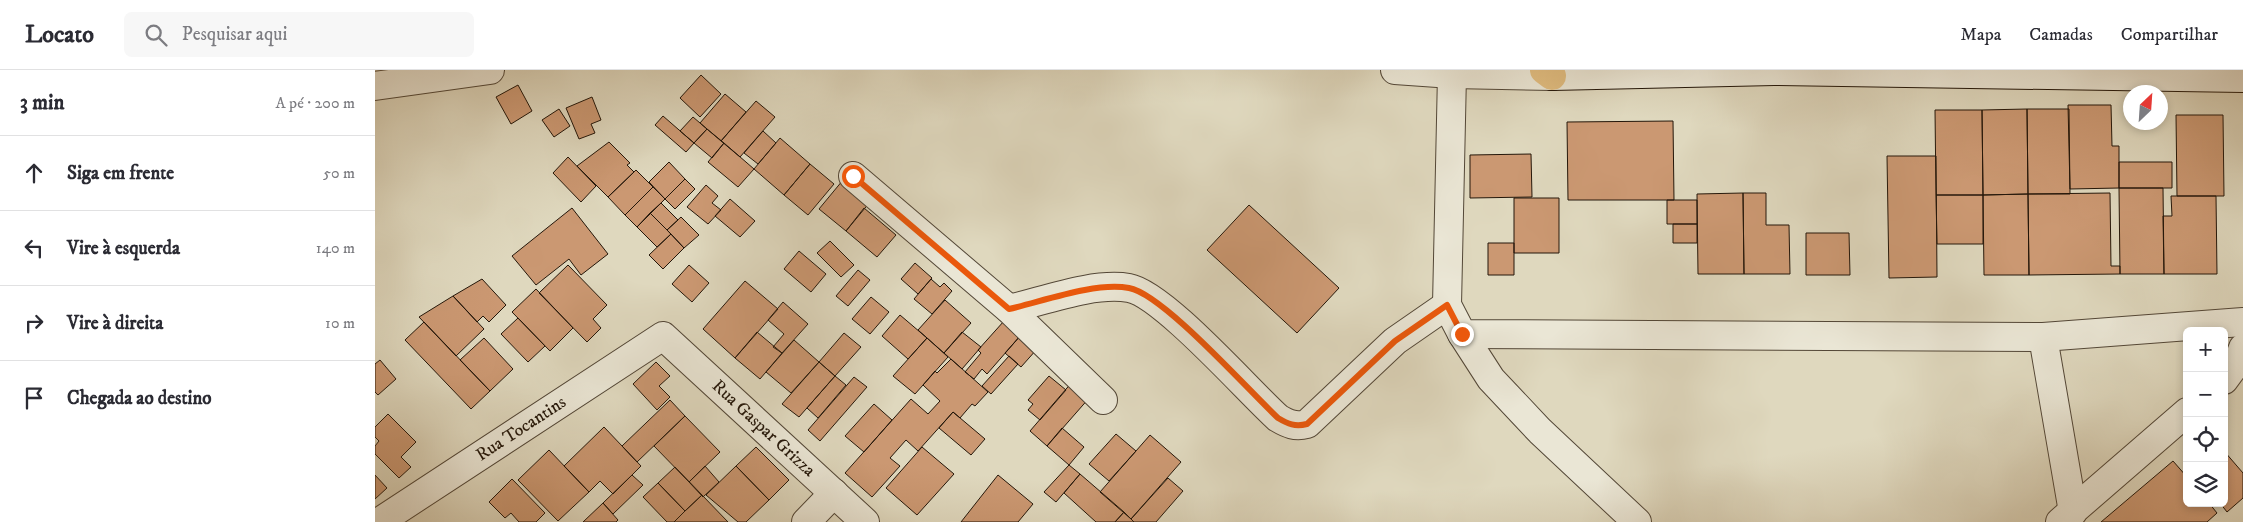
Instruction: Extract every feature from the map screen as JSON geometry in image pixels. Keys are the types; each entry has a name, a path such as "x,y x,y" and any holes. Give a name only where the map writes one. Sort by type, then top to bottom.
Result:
{"street":[{"path":"375,86 490,70"},
{"path":"1395,70 1452,74 1774,71 2243,78"},
{"path":"1452,74 1447,305 1462,334 1491,379 1540,431 1637,522"},
{"path":"853,176 1009,309 1103,400"},
{"path":"1009,309 1089,290 1130,288 1155,301 1178,320 1278,418 1289,424 1299,426 1307,424 1395,341 1447,305"},
{"path":"1462,334 2043,337 2243,322"},
{"name":"Rua Gaspar Grizza","path":"663,336 865,522"},
{"name":"Rua Tocantins","path":"379,522 663,336"},
{"path":"2043,337 2066,517"},
{"path":"2228,375 2238,361 2243,348"},
{"path":"2066,517 2183,415"},
{"path":"806,522 834,493"}],"building":[{"path":"701,75 721,94 700,117 680,98"},
{"path":"518,85 532,111 511,124 496,97"},
{"path":"725,94 746,112 721,141 700,123"},
{"path":"592,97 601,120 591,124 595,133 579,139 566,108"},
{"path":"756,101 775,117 740,157 721,141"},
{"path":"2068,105 2111,105 2112,146 2119,146 2119,188 2070,189"},
{"path":"559,109 570,126 554,137 542,120"},
{"path":"2027,109 2069,109 2070,194 2028,194"},
{"path":"2027,109 2028,194 1983,195 1982,110"},
{"path":"1935,110 1982,110 1983,195 1936,195"},
{"path":"2176,115 2223,115 2224,196 2177,196"},
{"path":"663,116 694,143 686,152 655,125"},
{"path":"693,117 707,129 694,143 680,131"},
{"path":"1673,121 1674,200 1568,200 1567,122"},
{"path":"707,129 724,143 712,158 694,143"},
{"path":"763,131 776,143 758,164 744,153"},
{"path":"780,138 810,164 784,195 754,169"},
{"path":"609,142 630,163 627,165 634,172 608,197 577,166"},
{"path":"724,143 754,169 738,187 708,162"},
{"path":"1531,154 1532,197 1470,198 1470,155"},
{"path":"1887,156 1936,156 1937,277 1889,278"},
{"path":"568,157 596,186 581,202 553,173"},
{"path":"669,162 685,179 665,199 649,182"},
{"path":"2119,162 2172,162 2172,188 2119,188"},
{"path":"810,164 834,184 808,215 784,195"},
{"path":"636,170 653,187 625,215 608,197"},
{"path":"685,179 695,189 675,209 665,199"},
{"path":"843,180 870,202 846,231 819,209"},
{"path":"706,185 718,196 712,203 721,210 708,224 687,207"},
{"path":"653,187 665,199 637,227 625,215"},
{"path":"2119,188 2163,188 2164,274 2120,274"},
{"path":"1743,193 1744,274 1698,274 1697,194"},
{"path":"1743,193 1766,193 1766,225 1789,225 1790,274 1744,274"},
{"path":"2110,193 2111,266 2120,266 2120,274 2029,275 2028,194"},
{"path":"2028,194 2029,275 1984,275 1983,195"},
{"path":"1936,195 1983,195 1983,244 1937,244"},
{"path":"2171,196 2216,196 2217,274 2164,274 2163,216 2172,216"},
{"path":"1514,198 1559,198 1559,253 1514,253"},
{"path":"730,199 755,221 740,237 715,216"},
{"path":"1667,200 1697,200 1697,224 1667,224"},
{"path":"661,203 678,220 667,230 650,213"},
{"path":"1249,205 1339,288 1297,333 1207,250"},
{"path":"572,208 608,254 581,275 569,259 536,285 512,256"},
{"path":"864,208 896,235 877,257 846,231"},
{"path":"650,213 671,234 657,247 637,227"},
{"path":"681,217 699,235 684,248 667,230"},
{"path":"1673,224 1697,224 1697,243 1673,243"},
{"path":"1806,233 1849,233 1850,275 1806,275"},
{"path":"671,234 684,248 663,269 649,255"},
{"path":"830,241 854,265 841,277 817,253"},
{"path":"1488,243 1514,243 1514,275 1488,275"},
{"path":"799,251 826,274 811,292 784,269"},
{"path":"915,263 932,278 918,294 901,279"},
{"path":"568,265 607,305 593,319 601,328 587,342 539,293"},
{"path":"689,265 709,283 692,302 672,284"},
{"path":"858,270 870,280 848,306 836,296"},
{"path":"482,279 506,305 489,322 483,316 477,322 453,296"},
{"path":"931,279 940,287 944,283 952,291 932,314 914,299"},
{"path":"745,281 778,309 735,358 703,329"},
{"path":"536,289 573,328 550,351 512,312"},
{"path":"453,296 484,329 456,356 419,317"},
{"path":"871,297 889,312 870,334 852,319"},
{"path":"945,300 971,323 944,353 918,330"},
{"path":"783,302 808,324 782,353 773,347 784,334 768,320"},
{"path":"900,315 927,338 908,359 882,336"},
{"path":"518,318 545,346 528,362 501,334"},
{"path":"1004,321 1021,335 987,374 982,369 974,379 965,372 981,353 978,350"},
{"path":"424,322 490,391 471,409 405,340"},
{"path":"757,332 782,353 760,379 735,358"},
{"path":"962,332 981,347 962,369 944,353"},
{"path":"844,333 861,347 835,376 819,362"},
{"path":"1021,335 1037,349 1021,367 1005,353"},
{"path":"484,338 513,369 490,391 460,360"},
{"path":"927,338 948,357 915,394 893,376"},
{"path":"794,340 819,362 791,393 766,372"},
{"path":"1009,356 1018,364 991,394 982,386"},
{"path":"951,359 988,392 975,406 972,404 960,418 953,412 918,451 906,440 890,458 900,466 872,497 845,473 911,399 928,414 940,401 923,385 935,371 937,373"},
{"path":"380,360 396,379 378,395 375,392 375,364"},
{"path":"656,362 670,376 659,386 670,397 657,410 633,384"},
{"path":"819,362 835,376 799,417 782,404"},
{"path":"835,376 846,385 818,418 807,408"},
{"path":"1049,376 1066,390 1040,420 1028,410 1033,404 1028,400"},
{"path":"854,377 867,387 820,441 808,430"},
{"path":"1073,381 1090,397 1047,446 1030,431"},
{"path":"670,400 685,416 637,462 622,446"},
{"path":"874,404 892,420 864,452 845,436"},
{"path":"953,412 985,439 971,455 939,428"},
{"path":"388,414 416,442 401,457 411,467 399,478 375,454 375,446 379,441 375,437 375,427"},
{"path":"685,416 720,452 689,482 654,446"},
{"path":"604,427 641,466 613,494 600,481 589,492 564,466"},
{"path":"1062,428 1084,447 1069,465 1047,446"},
{"path":"1116,434 1136,451 1109,481 1089,464"},
{"path":"1150,435 1181,462 1131,519 1100,492"},
{"path":"756,447 789,480 769,500 736,466"},
{"path":"922,447 954,474 917,515 886,488"},
{"path":"549,450 589,492 558,521 518,480"},
{"path":"2228,456 2243,473 2243,498 2227,512 2223,507 2228,507"},
{"path":"2173,461 2183,472 2183,507 2212,507 2217,513 2207,522 2101,522"},
{"path":"1069,465 1080,474 1056,502 1044,492"},
{"path":"705,466 719,482 703,497 689,482"},
{"path":"736,466 769,500 746,522 738,522 706,495"},
{"path":"675,467 702,495 685,511 658,483"},
{"path":"1080,474 1124,512 1115,522 1096,522 1064,493"},
{"path":"375,475 387,488 375,499"},
{"path":"632,475 643,485 613,514 603,503"},
{"path":"998,475 1033,504 1018,522 961,522"},
{"path":"1168,478 1183,491 1156,522 1134,522 1131,519"},
{"path":"512,479 545,513 536,522 519,522 511,513 505,518 489,502"},
{"path":"658,483 685,511 674,522 667,522 643,497"},
{"path":"702,495 728,522 674,522 685,511"},
{"path":"603,503 618,520 616,522 583,522"},
{"path":"1124,512 1134,522 1115,522"}],"route":[{"path":"853,176 1009,309 1089,290 1109,288 1130,288 1155,301 1178,320 1266,407 1278,418 1289,424 1299,426 1307,424 1395,341 1447,305 1462,334"}]}
